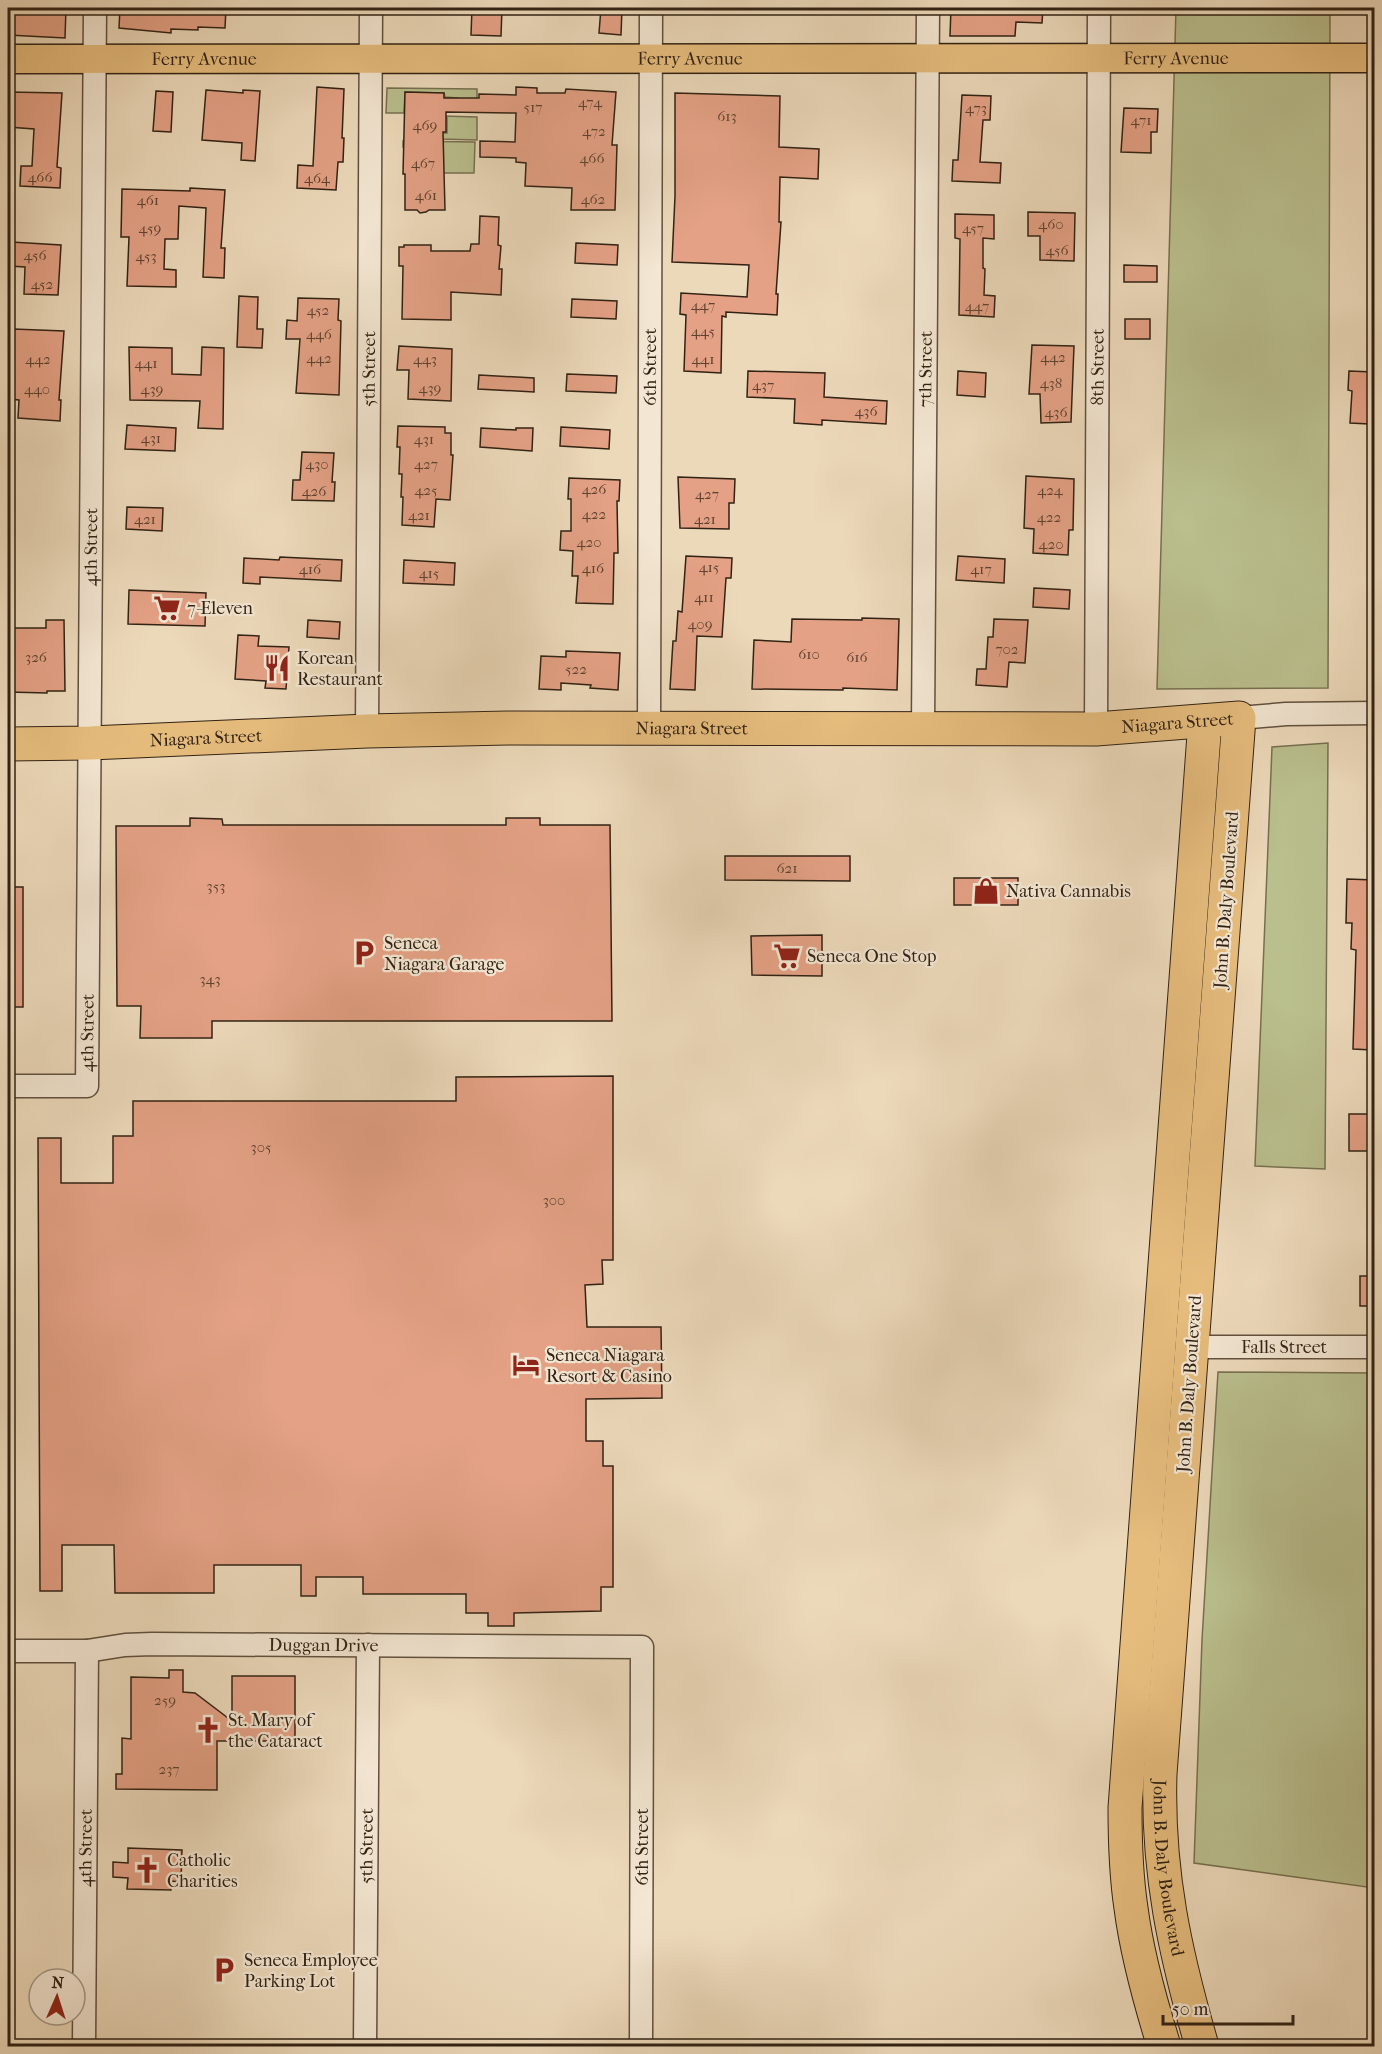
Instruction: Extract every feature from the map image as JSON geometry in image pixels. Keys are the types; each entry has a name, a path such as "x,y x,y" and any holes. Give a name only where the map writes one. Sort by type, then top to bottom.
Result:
{"highway":[{"name":"Niagara Street","path":"8,744 90,743 368,731 649,727 1096,729 1239,718"},
{"name":"John B. Daly Boulevard","path":"1202,2046 1172,1933 1162,1870 1159,1806 1239,718"},
{"name":"John B. Daly Boulevard","path":"1164,2046 1144,1975 1131,1909 1125,1844 1125,1808 1204,722"}],"main road":[{"name":"Ferry Avenue","path":"8,59 1374,58"}],"street":[{"name":"4th Street","path":"8,1086 87,1086 94,8"},
{"name":"5th Street","path":"368,731 371,8"},
{"name":"6th Street","path":"649,727 651,8"},
{"name":"7th Street","path":"923,729 928,8"},
{"name":"8th Street","path":"1096,729 1099,8"},
{"name":"Niagara Street","path":"1239,718 1286,714 1374,713"},
{"name":"Falls Street","path":"1192,1347 1374,1347"},
{"name":"Duggan Drive","path":"8,1651 87,1651 125,1645 152,1644 642,1647"},
{"name":"5th Street","path":"365,2046 368,1646"},
{"name":"6th Street","path":"641,2046 642,1647"},
{"name":"4th Street","path":"84,2046 87,1651"}],"green space":[{"path":"1176,8 1330,8 1328,688 1157,689"},
{"path":"387,88 477,89 477,112 458,98 445,97 444,93 405,92 404,113 386,113"},
{"path":"441,116 477,117 477,140 440,139 440,133 447,133 447,118 441,118"},
{"path":"403,141 475,142 474,173 442,173 442,148 403,147"},
{"path":"1328,743 1325,1169 1255,1166 1272,747"},
{"path":"1218,1372 1374,1373 1374,1888 1194,1863 1202,1640"}],"building":[{"path":"8,8 66,8 65,38 8,35"},
{"path":"120,8 226,8 225,28 171,29 171,33 119,28"},
{"path":"472,8 502,8 501,36 471,35"},
{"path":"601,8 622,8 621,35 599,33"},
{"path":"951,8 1043,8 1042,23 1016,22 1015,36 950,36"},
{"path":"317,87 344,89 343,162 338,162 336,190 297,188 298,165 313,166"},
{"path":"516,87 537,88 537,93 565,93 566,89 616,92 612,145 617,145 615,210 571,210 572,188 525,186 526,163 516,162 516,158 480,157 480,141 515,142 516,113 446,112 446,132 443,132 445,210 429,210 420,213 417,210 405,210 405,174 403,174 405,92 444,93 444,98 479,98 479,94 516,95"},
{"path":"206,90 243,93 243,90 260,91 255,161 241,160 242,143 202,140"},
{"path":"156,91 173,92 171,132 153,131"},
{"path":"8,92 62,93 57,167 61,168 60,188 20,186 21,166 32,166 34,129 8,127"},
{"path":"675,93 780,96 779,147 819,149 818,179 780,177 779,222 781,222 776,294 778,294 777,315 726,312 726,317 722,316 721,373 684,371 686,315 680,314 681,293 747,297 749,265 672,262 675,196"},
{"path":"962,95 991,96 990,120 983,120 980,162 1001,163 1000,183 952,181 953,160 958,160"},
{"path":"1124,108 1158,109 1157,132 1151,132 1151,153 1121,152"},
{"path":"190,188 225,190 221,248 225,248 224,278 203,277 206,208 179,206 178,239 165,239 164,269 176,270 176,287 127,286 129,237 121,237 122,189 190,191"},
{"path":"1028,212 1075,213 1074,261 1040,260 1040,236 1028,236"},
{"path":"955,214 994,215 994,239 983,238 983,268 985,269 984,295 995,296 994,317 959,315 960,239 955,238"},
{"path":"480,216 499,217 501,295 451,292 451,320 402,319 403,266 399,266 399,247 431,245 431,251 470,251 471,244 479,244"},
{"path":"11,242 61,245 58,295 24,294 25,267 9,266"},
{"path":"576,243 618,245 617,265 575,263"},
{"path":"1124,265 1157,266 1157,282 1124,282"},
{"path":"239,296 258,297 257,329 263,329 262,348 237,347"},
{"path":"298,298 339,299 338,320 341,321 339,395 296,393 300,339 286,339 287,320 297,321"},
{"path":"572,299 617,301 616,319 571,317"},
{"path":"1125,319 1150,319 1150,339 1125,339"},
{"path":"13,329 64,331 59,400 61,400 60,421 18,418 19,400 9,399"},
{"path":"1032,345 1074,346 1071,422 1041,423 1040,394 1029,394"},
{"path":"399,346 452,349 451,401 408,399 409,370 397,370"},
{"path":"129,347 172,348 172,374 201,375 202,347 224,348 223,429 198,428 200,401 130,400"},
{"path":"748,371 825,373 824,397 887,401 886,424 822,420 822,425 794,423 795,399 747,397"},
{"path":"958,371 986,373 985,397 957,395"},
{"path":"1349,371 1373,372 1369,424 1350,423 1352,391 1348,390"},
{"path":"567,374 617,376 616,393 566,391"},
{"path":"479,375 534,378 534,392 478,389"},
{"path":"127,425 176,428 175,451 125,449"},
{"path":"398,426 445,427 445,433 451,433 451,455 453,455 450,500 436,499 434,527 402,525 403,497 401,497 402,474 399,474 400,447 397,447"},
{"path":"561,427 610,430 609,449 560,446"},
{"path":"481,428 516,430 516,428 533,428 532,451 480,447"},
{"path":"302,452 334,453 332,482 335,482 334,501 292,500 293,480 300,480"},
{"path":"1026,476 1074,479 1073,530 1069,530 1068,555 1033,553 1034,529 1024,528"},
{"path":"678,477 735,479 734,503 729,503 729,529 680,528"},
{"path":"569,478 620,480 619,501 617,501 618,553 614,553 613,604 576,603 578,576 572,576 573,551 560,550 561,531 571,531"},
{"path":"127,507 163,508 162,531 126,529"},
{"path":"686,556 732,558 731,578 726,578 722,637 697,636 695,690 670,689 673,641 676,641 678,611 682,612"},
{"path":"958,556 1005,559 1004,583 956,580"},
{"path":"280,557 342,560 341,581 260,577 260,584 243,583 244,558 279,560"},
{"path":"404,560 455,563 454,585 403,583"},
{"path":"1034,588 1070,590 1069,609 1033,607"},
{"name":"7-Eleven","path":"129,590 206,593 205,626 128,624"},
{"path":"862,618 899,619 897,690 752,689 754,640 791,642 792,619 862,620"},
{"path":"994,619 1028,620 1025,663 1009,662 1007,687 976,685 977,669 986,669 988,637 993,637"},
{"path":"46,620 64,620 65,691 8,692 8,628 46,628"},
{"path":"308,620 340,622 339,639 307,637"},
{"path":"238,635 259,636 258,646 289,647 286,689 265,688 266,681 235,679"},
{"path":"566,651 620,653 618,690 561,683 561,690 539,689 541,656 566,657"},
{"name":"Seneca Niagara Garage","path":"190,818 222,819 223,825 506,825 506,818 540,818 540,825 610,825 612,1021 212,1021 212,1038 140,1038 141,1006 117,1006 116,826 190,826"},
{"path":"725,856 850,856 850,881 725,880"},
{"name":"Nativa Cannabis","path":"954,878 1018,878 1018,905 954,905"},
{"path":"1347,879 1374,880 1372,1050 1353,1049 1356,950 1351,949 1352,923 1346,923"},
{"path":"8,887 23,887 23,1007 8,1007"},
{"name":"Seneca One Stop","path":"822,935 822,976 752,975 751,936"},
{"name":"Seneca Niagara Resort & Casino","path":"613,1076 613,1260 602,1260 603,1284 585,1285 587,1327 661,1327 662,1398 586,1399 586,1441 603,1441 603,1466 613,1466 613,1587 601,1587 601,1611 514,1613 514,1626 488,1626 488,1613 466,1613 466,1594 363,1594 363,1577 316,1577 316,1596 301,1596 301,1565 214,1565 214,1593 115,1593 114,1545 62,1545 62,1591 40,1591 38,1138 61,1138 61,1183 113,1183 113,1136 133,1136 133,1101 456,1101 456,1077"},
{"path":"1349,1114 1374,1114 1374,1151 1349,1151"},
{"path":"1360,1276 1374,1276 1374,1306 1360,1306"},
{"path":"169,1670 183,1670 183,1692 195,1693 232,1721 232,1676 295,1676 295,1741 217,1741 217,1790 116,1789 116,1774 122,1774 122,1738 131,1739 131,1677 169,1678"},
{"name":"Catholic Charities","path":"128,1848 182,1850 181,1882 171,1881 171,1890 127,1889 128,1878 113,1877 113,1862 128,1863"}],"place":[{"name":"7-Eleven","path":"167,608"},
{"name":"Korean Restaurant","path":"277,668"},
{"name":"Nativa Cannabis","path":"986,891"},
{"name":"Seneca Niagara Garage","path":"364,953"},
{"name":"Seneca One Stop","path":"787,956"},
{"name":"Seneca Niagara Resort & Casino","path":"526,1365"},
{"name":"St. Mary of the Cataract","path":"208,1730"},
{"name":"Catholic Charities","path":"147,1870"},
{"name":"Seneca Employee Parking Lot","path":"224,1970"}]}
